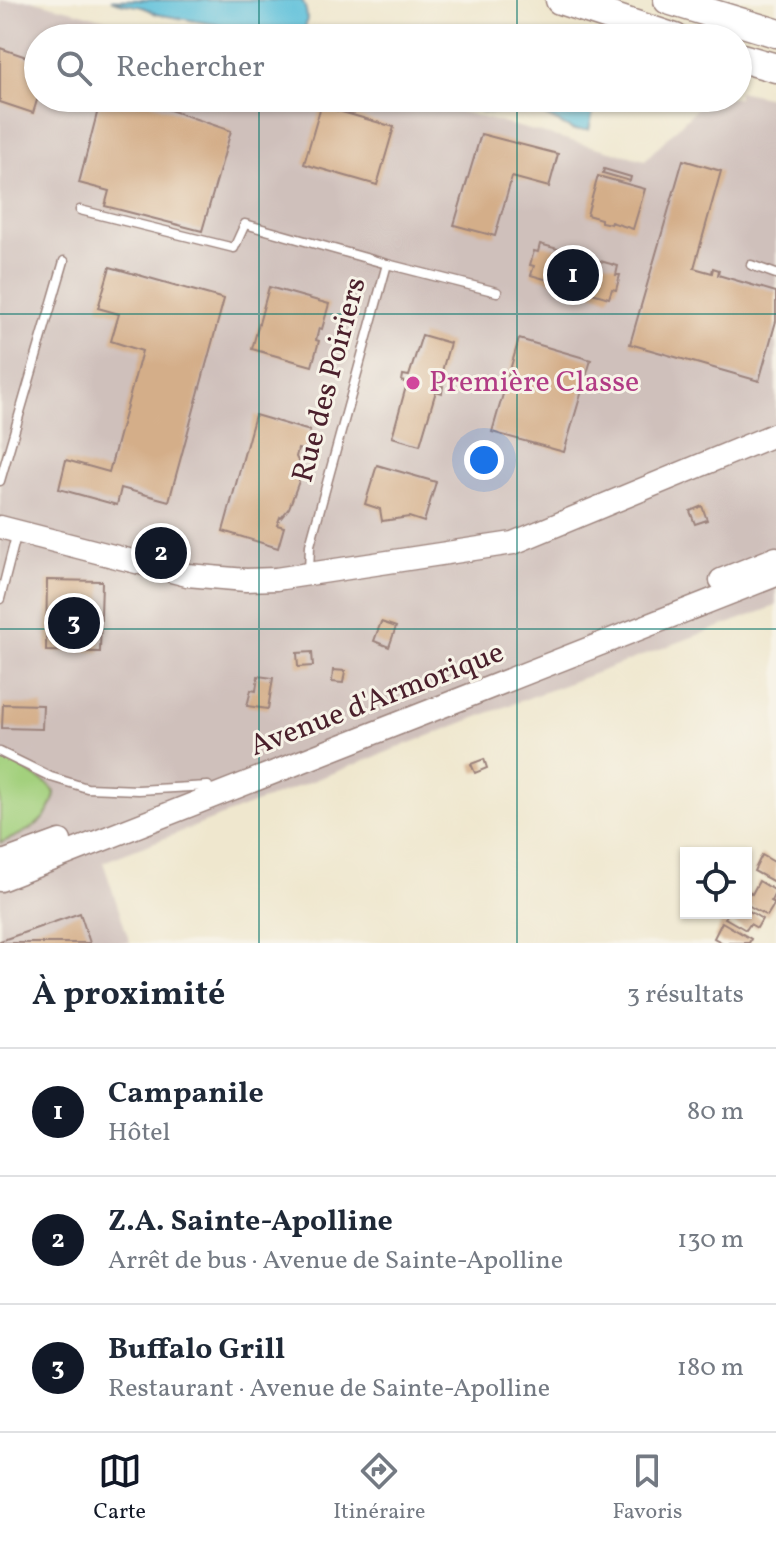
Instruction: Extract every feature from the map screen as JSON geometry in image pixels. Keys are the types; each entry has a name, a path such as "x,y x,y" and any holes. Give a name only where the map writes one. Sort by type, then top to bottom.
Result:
{"highway":[{"path":"560,0 633,24"},
{"path":"668,0 747,24"},
{"path":"752,26 776,33"},
{"path":"752,61 776,68"}],"main road":[{"path":"9,529 187,575 276,579 513,543 776,434"},
{"name":"Avenue d'Armorique","path":"0,880 776,558"},
{"name":"Avenue d'Armorique","path":"0,863 207,793 776,575"}],"lane":[{"path":"80,210 234,248 245,224 387,264"},
{"path":"0,481 64,261"},
{"name":"Rue des Poiriers","path":"309,574 310,545 387,264 497,292"},
{"path":"751,265 776,274"},
{"path":"0,599 9,529"},
{"path":"0,752 51,777 87,788 207,793"}],"shaded area":[{"path":"0,0 31,0 123,24 24,24 24,112 462,112 645,160 693,112 752,112 752,94 776,99 776,606 103,862 130,943 0,943"}],"green space":[{"path":"0,754 49,785 55,793 48,812 35,826 0,843"}],"water":[{"path":"111,0 302,0 307,19 306,24 213,24 156,14 145,8"},
{"path":"482,112 593,112 589,130 573,130 540,113"}],"building":[{"path":"0,48 24,56 24,110 0,102"},
{"path":"97,112 176,112 231,131 202,231 105,206 109,191 79,183"},
{"path":"319,112 342,112 394,127 377,185 304,164"},
{"path":"481,134 558,154 549,187 512,177 495,236 454,225"},
{"path":"683,160 721,171 694,268 712,273 713,268 719,270 718,275 776,292 776,321 759,381 630,344"},
{"path":"604,169 631,177 630,181 603,173"},
{"path":"598,176 645,189 633,229 601,222 601,219 587,215"},
{"path":"540,244 618,266 616,275 620,275 616,290 612,289 609,298 531,275 534,251 538,252"},
{"path":"110,267 224,299 169,501 121,488 117,505 59,489 66,460 109,472 142,351 111,341 119,314 98,308"},
{"path":"269,287 329,304 322,329 319,328 312,366 252,349"},
{"path":"422,335 450,343 438,385 443,386 442,393 436,391 420,445 392,437 407,383 402,381 403,375 409,376"},
{"path":"519,339 591,360 564,452 492,432"},
{"path":"255,415 310,431 305,451 298,449 296,457 300,465 299,481 289,508 277,525 284,527 278,548 223,531"},
{"path":"377,465 436,482 424,522 409,517 382,521 380,509 365,504"},
{"path":"702,506 707,520 695,524 690,511"},
{"path":"47,580 102,581 100,652 46,651"},
{"path":"381,622 396,627 389,647 374,641"},
{"path":"312,652 313,666 298,667 297,653"},
{"path":"333,670 345,671 343,683 332,682"},
{"path":"258,676 273,678 268,709 247,706 251,690 256,691"},
{"path":"3,704 43,705 42,729 2,728"},
{"path":"484,759 487,768 475,773 471,764"},
{"path":"762,855 776,863 776,883 754,871"},
{"path":"759,881 776,891 771,901 775,903 767,916 752,907 752,894"},
{"path":"80,913 90,943 0,943 0,941"},
{"path":"752,913 762,919 757,928 750,924 746,930 727,919 752,919"},
{"path":"722,922 751,939 749,943 723,943 714,938"}],"place":[{"name":"Campanile","path":"573,275"},
{"name":"Première Classe","path":"413,383"},
{"name":"Z.A. Sainte-Apolline","path":"161,553"},
{"name":"Buffalo Grill","path":"74,623"}]}
